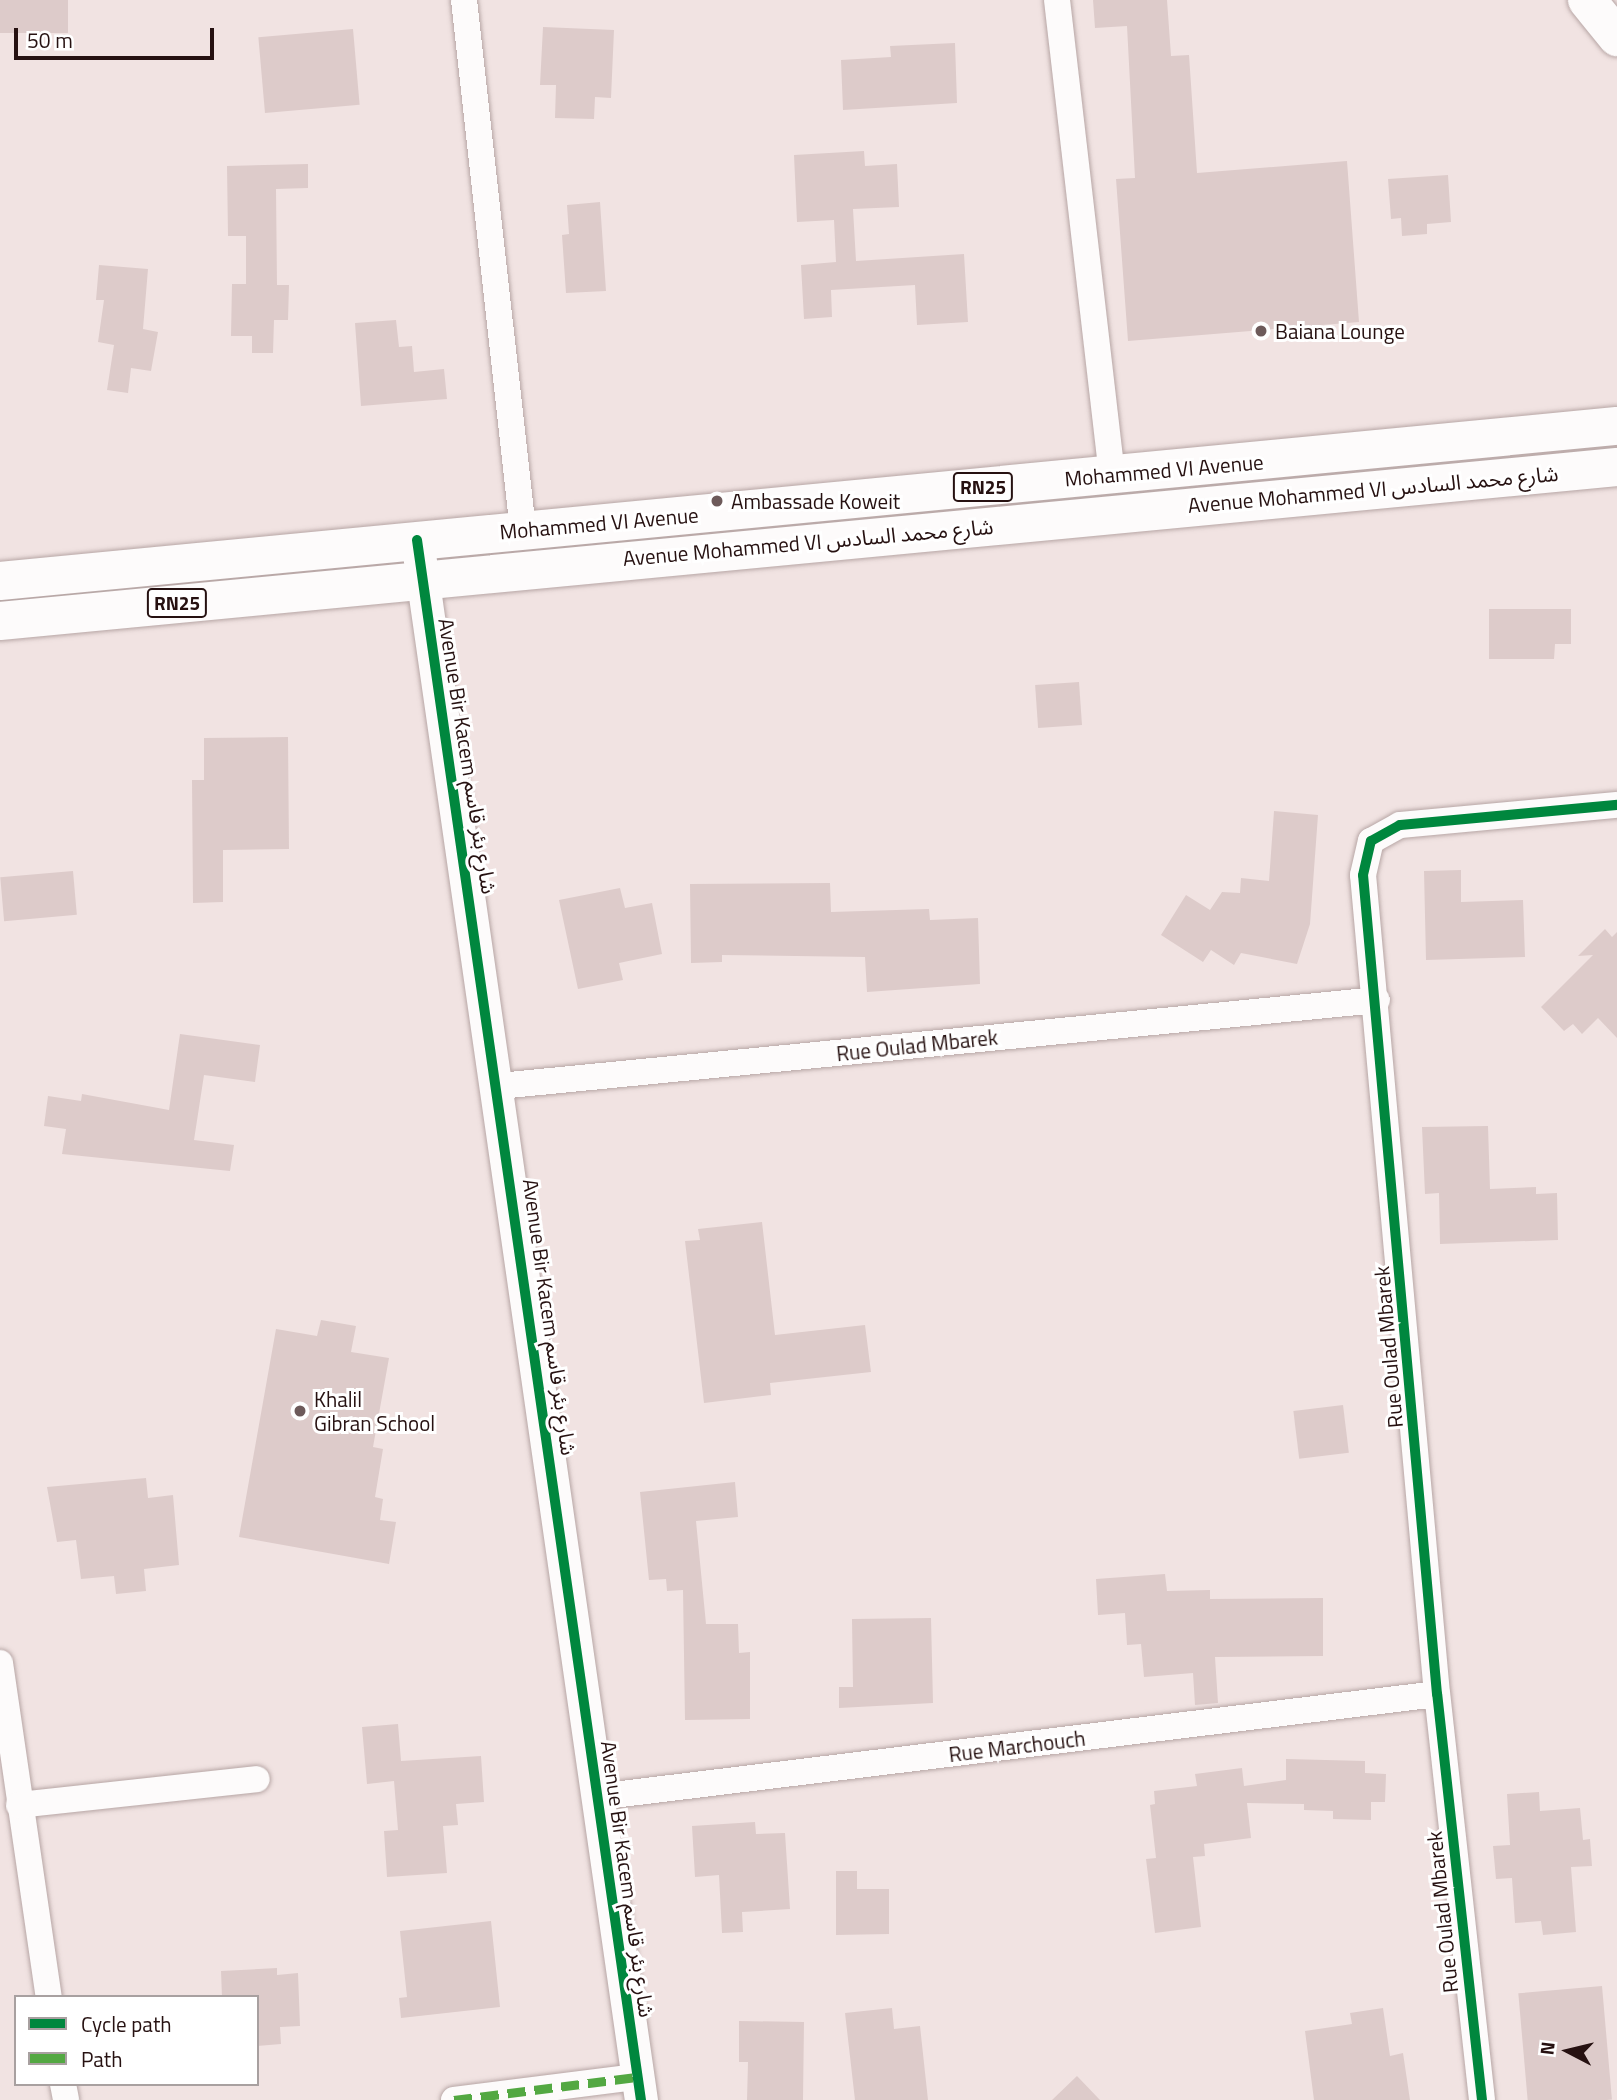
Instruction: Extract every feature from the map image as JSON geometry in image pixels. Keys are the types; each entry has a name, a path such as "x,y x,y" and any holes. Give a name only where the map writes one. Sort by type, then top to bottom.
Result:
{"main road":[{"path":"1587,0 1617,37"},
{"name":"Mohammed VI Avenue","path":"0,581 1617,426"},
{"name":"Avenue Mohammed VI شارع محمد السادس","path":"0,621 1617,467"}],"street":[{"path":"464,0 523,530"},
{"path":"1057,0 1112,475"},
{"name":"Avenue Bir Kacem شارع بئر قاسم","path":"417,540 499,1086 639,2089"},
{"name":"Rue Oulad Mbarek","path":"1482,2100 1437,1694 1377,1000 1363,875 1371,841 1384,831 1423,820 1617,805"},
{"name":"Rue Oulad Mbarek","path":"499,1086 1377,1000"},
{"path":"0,1663 7,1779 19,1805 49,1995"},
{"name":"Rue Marchouch","path":"597,1797 1437,1694"},
{"path":"19,1805 257,1779"},
{"path":"454,2100 639,2089"}],"building":[{"path":"0,0 68,0 68,33 0,33"},
{"path":"1093,0 1167,0 1171,56 1189,55 1197,173 1347,161 1359,322 1128,341 1116,179 1135,178 1127,26 1095,28"},
{"path":"543,27 614,30 611,98 595,97 594,119 555,118 556,85 540,85"},
{"path":"353,29 360,105 265,113 258,37"},
{"path":"955,43 957,103 843,110 841,60 891,57 890,46"},
{"path":"864,151 865,166 897,164 899,207 853,209 856,261 964,254 968,322 917,325 915,285 831,290 832,317 804,319 801,265 836,262 834,220 797,222 794,155"},
{"path":"308,164 308,188 276,189 277,285 289,285 288,320 274,320 273,353 252,353 252,336 231,336 232,284 246,284 246,236 228,236 227,166"},
{"path":"1448,175 1451,222 1427,224 1427,234 1402,236 1401,218 1391,219 1388,179"},
{"path":"600,202 606,291 566,293 562,235 569,234 567,205"},
{"path":"99,265 148,269 143,329 158,332 151,371 131,368 128,393 107,390 114,345 98,342 104,300 96,300"},
{"path":"396,320 399,347 412,346 414,372 444,369 447,399 361,406 355,323"},
{"path":"1489,609 1571,609 1571,644 1555,644 1554,659 1489,659"},
{"path":"1079,682 1082,725 1038,728 1035,685"},
{"path":"288,737 289,849 223,850 223,902 193,903 192,780 204,780 204,738"},
{"path":"1274,811 1318,815 1310,924 1297,964 1241,953 1234,965 1211,950 1203,962 1161,935 1186,895 1210,910 1222,892 1240,893 1241,878 1269,881"},
{"path":"1461,870 1461,902 1523,900 1525,957 1426,960 1424,871"},
{"path":"73,871 77,915 4,921 0,877"},
{"path":"830,883 831,912 929,909 930,920 978,918 980,984 867,992 865,957 722,955 722,962 691,963 690,884"},
{"path":"620,888 625,908 652,903 662,954 619,963 623,980 578,989 559,900"},
{"path":"1605,929 1612,937 1617,932 1617,1038 1598,1018 1582,1034 1573,1024 1564,1031 1541,1007 1593,955 1578,956"},
{"path":"180,1034 260,1045 255,1082 204,1075 194,1140 234,1145 230,1171 62,1154 66,1129 44,1126 48,1096 81,1101 82,1094 169,1110"},
{"path":"1488,1126 1490,1189 1536,1187 1536,1194 1557,1193 1558,1240 1440,1244 1439,1193 1425,1194 1422,1127"},
{"path":"762,1222 775,1335 865,1325 871,1372 770,1383 771,1395 704,1403 685,1241 700,1240 698,1229"},
{"path":"321,1320 356,1326 351,1352 389,1358 373,1447 383,1449 375,1497 383,1499 380,1520 396,1522 389,1564 239,1537 276,1329 317,1336"},
{"path":"1343,1405 1349,1453 1299,1459 1293,1411"},
{"path":"146,1478 148,1498 173,1495 179,1565 144,1569 146,1591 116,1594 114,1576 81,1579 76,1540 57,1542 47,1487"},
{"path":"735,1482 738,1517 696,1521 706,1624 738,1624 739,1653 750,1652 750,1719 685,1720 683,1590 667,1591 666,1579 649,1580 640,1492"},
{"path":"1165,1574 1167,1591 1210,1590 1210,1599 1323,1598 1323,1656 1215,1657 1218,1703 1195,1705 1193,1673 1144,1677 1141,1644 1127,1645 1125,1613 1098,1615 1096,1579"},
{"path":"931,1618 933,1703 839,1708 839,1687 853,1687 852,1619"},
{"path":"398,1724 401,1761 481,1756 484,1802 456,1804 458,1825 443,1826 447,1873 387,1877 384,1831 398,1830 394,1781 367,1784 362,1727"},
{"path":"1286,1759 1365,1761 1365,1773 1386,1774 1385,1802 1371,1802 1371,1820 1333,1819 1333,1811 1304,1810 1304,1804 1247,1803 1251,1838 1204,1844 1205,1856 1193,1857 1201,1927 1155,1933 1146,1859 1156,1858 1150,1805 1155,1804 1154,1791 1197,1786 1195,1774 1242,1768 1244,1786 1286,1780"},
{"path":"1539,1792 1540,1811 1580,1808 1583,1840 1590,1839 1592,1866 1571,1867 1576,1932 1543,1935 1541,1921 1515,1923 1512,1878 1496,1879 1493,1846 1510,1845 1507,1794"},
{"path":"755,1822 756,1834 785,1833 790,1909 742,1912 743,1932 722,1933 719,1875 695,1877 692,1826"},
{"path":"836,1871 857,1871 857,1889 889,1889 889,1934 836,1935"},
{"path":"491,1921 500,2007 401,2018 399,1998 407,1997 400,1931"},
{"path":"277,1968 277,1975 298,1973 300,2026 280,2027 281,2044 259,2046 259,1995 222,1995 221,1971"},
{"path":"1602,1986 1612,2100 1528,2100 1518,1993"},
{"path":"892,2008 894,2029 920,2026 928,2100 855,2100 845,2013"},
{"path":"1383,2008 1390,2056 1403,2053 1410,2100 1314,2100 1305,2031 1352,2024 1350,2013"},
{"path":"739,2021 804,2022 803,2100 747,2100 748,2062 739,2062"},
{"path":"1077,2076 1100,2100 1052,2100"}],"marked path":[{"path":"454,2100 637,2077"}],"cycle path":[{"path":"417,540 641,2100"},
{"path":"1482,2100 1437,1694 1363,875 1371,841 1400,825 1617,805"}],"place":[{"name":"Baiana Lounge","path":"1261,331"},
{"name":"Ambassade Koweit","path":"717,501"},
{"name":"Khalil Gibran School","path":"300,1411"}]}
